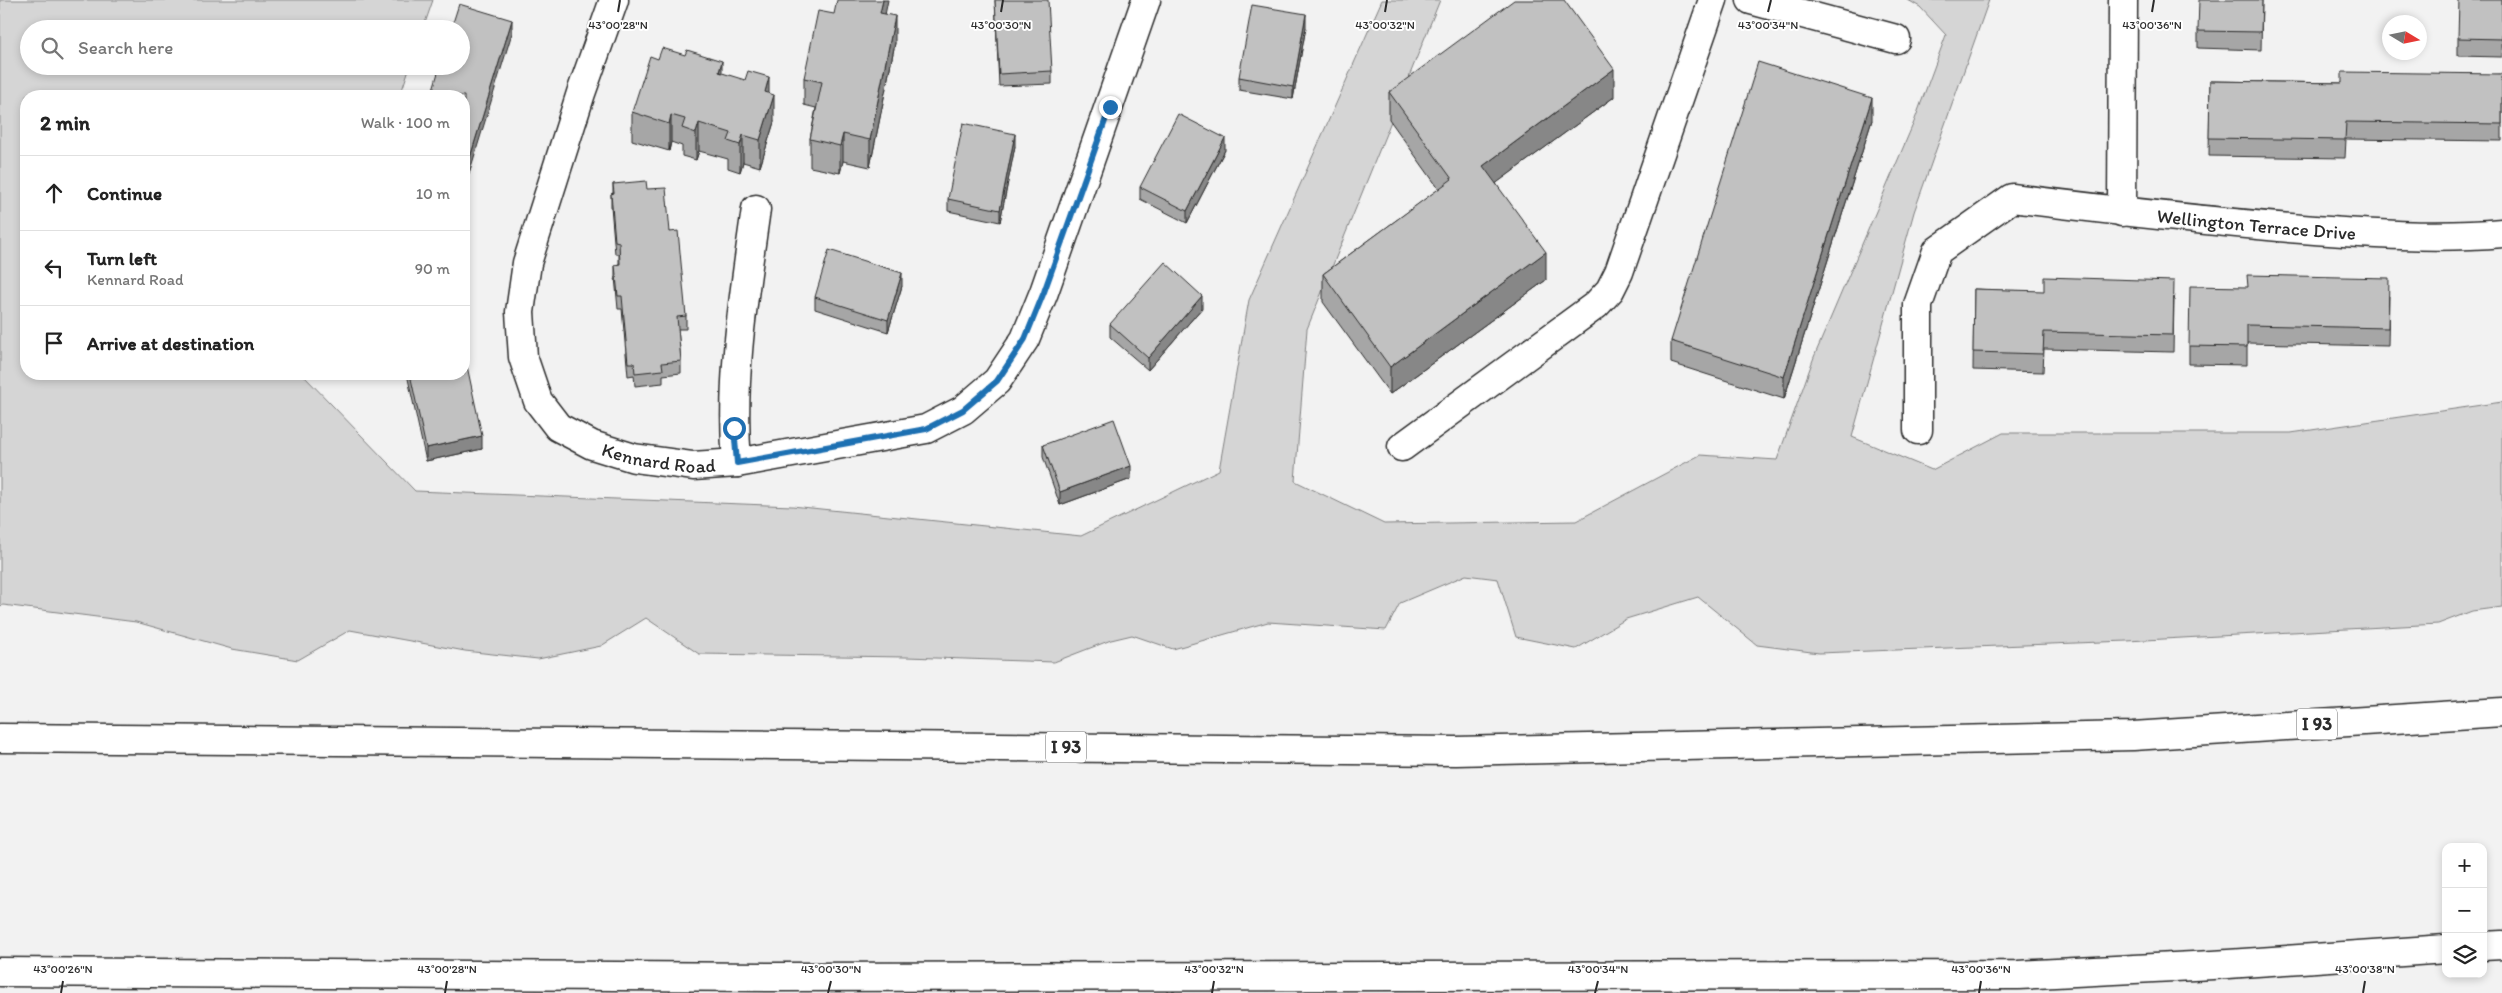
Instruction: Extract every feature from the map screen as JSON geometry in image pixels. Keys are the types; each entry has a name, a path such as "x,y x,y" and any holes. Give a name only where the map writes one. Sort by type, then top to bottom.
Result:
{"main road":[{"name":"Kennard Road","path":"614,0 581,93 528,263 520,312 523,357 538,401 558,427 592,445 634,458 693,466 737,463 926,429 963,410 997,381 1025,339 1044,292 1146,0"},
{"path":"1402,447 1596,305 1610,290 1620,272 1713,0"},
{"path":"1751,0 1896,39"},
{"path":"2122,212 2123,0"},
{"name":"Wellington Terrace Drive","path":"1918,430 1918,305 1937,251 2012,198 2122,212 2344,232 2462,236 2502,233"},
{"path":"737,463 734,387 739,332 756,209"},
{"name":"I 93","path":"0,738 1456,751 2133,736 2502,712"},
{"path":"2487,946 2502,944"},
{"path":"0,972 774,977 2008,975 2213,965 2442,949"}],"shaded area":[{"path":"0,0 433,0 426,20 20,20 20,75 407,75 402,90 20,90 20,380 308,380 415,491 792,506 1081,536 1219,470 1249,300 1382,0 1440,0 1307,329 1295,481 1384,524 1576,521 1700,455 1777,460 1814,357 1914,122 1946,35 1920,7 1908,0 1989,0 1914,212 1852,437 1932,470 2003,433 2291,433 2502,402 2502,607 2472,611 2438,624 2127,641 1819,653 1757,645 1698,597 1626,619 1576,649 1516,637 1498,579 1466,575 1400,603 1386,630 1268,622 1173,649 1132,635 1111,640 1054,662 906,657 699,654 646,618 601,646 538,659 465,651 350,630 298,660 232,649 136,622 0,606"}],"building":[{"path":"837,0 883,0 880,13 895,16 870,140 843,134 840,146 810,139 822,82 804,78 818,11 834,14"},
{"path":"995,0 1048,0 1052,71 999,74"},
{"path":"1514,0 1564,0 1614,69 1483,166 1546,252 1390,367 1323,274 1452,179 1389,92"},
{"path":"2199,0 2262,0 2261,32 2198,31"},
{"path":"2459,0 2502,0 2502,39 2458,38"},
{"path":"459,4 512,20 470,157 470,90 433,90 437,75 470,75 470,20 454,20"},
{"path":"1252,5 1306,14 1293,87 1239,77"},
{"path":"662,48 685,55 687,50 722,61 719,72 745,80 748,71 769,77 765,92 774,95 760,140 743,135 740,145 728,141 731,133 699,123 696,133 682,128 685,119 671,115 669,124 632,112 650,56 658,59"},
{"path":"1758,62 1872,98 1784,377 1671,341"},
{"path":"2342,72 2502,74 2502,124 2346,122 2345,140 2209,138 2210,81 2342,83"},
{"path":"1178,114 1225,138 1187,211 1140,187"},
{"path":"963,123 1015,134 1000,210 948,199"},
{"path":"646,181 647,189 666,188 670,232 678,231 686,316 677,317 681,361 662,363 663,370 635,373 634,363 628,363 622,296 618,296 615,265 620,264 619,242 615,241 611,194 614,193 613,184"},
{"path":"829,250 902,273 888,320 815,297"},
{"path":"1165,262 1202,296 1148,358 1110,324"},
{"path":"2247,275 2389,278 2388,328 2247,325 2247,347 2189,346 2190,286 2248,287"},
{"path":"2044,277 2174,281 2173,335 2044,332 2043,354 1973,352 1974,289 2044,291"},
{"path":"411,380 470,380 482,436 426,448"},
{"path":"1114,419 1131,466 1060,492 1043,445"}],"route":[{"path":"734,428 737,463 818,449 926,429 963,410 997,381 1025,339 1044,292 1110,107"}]}
